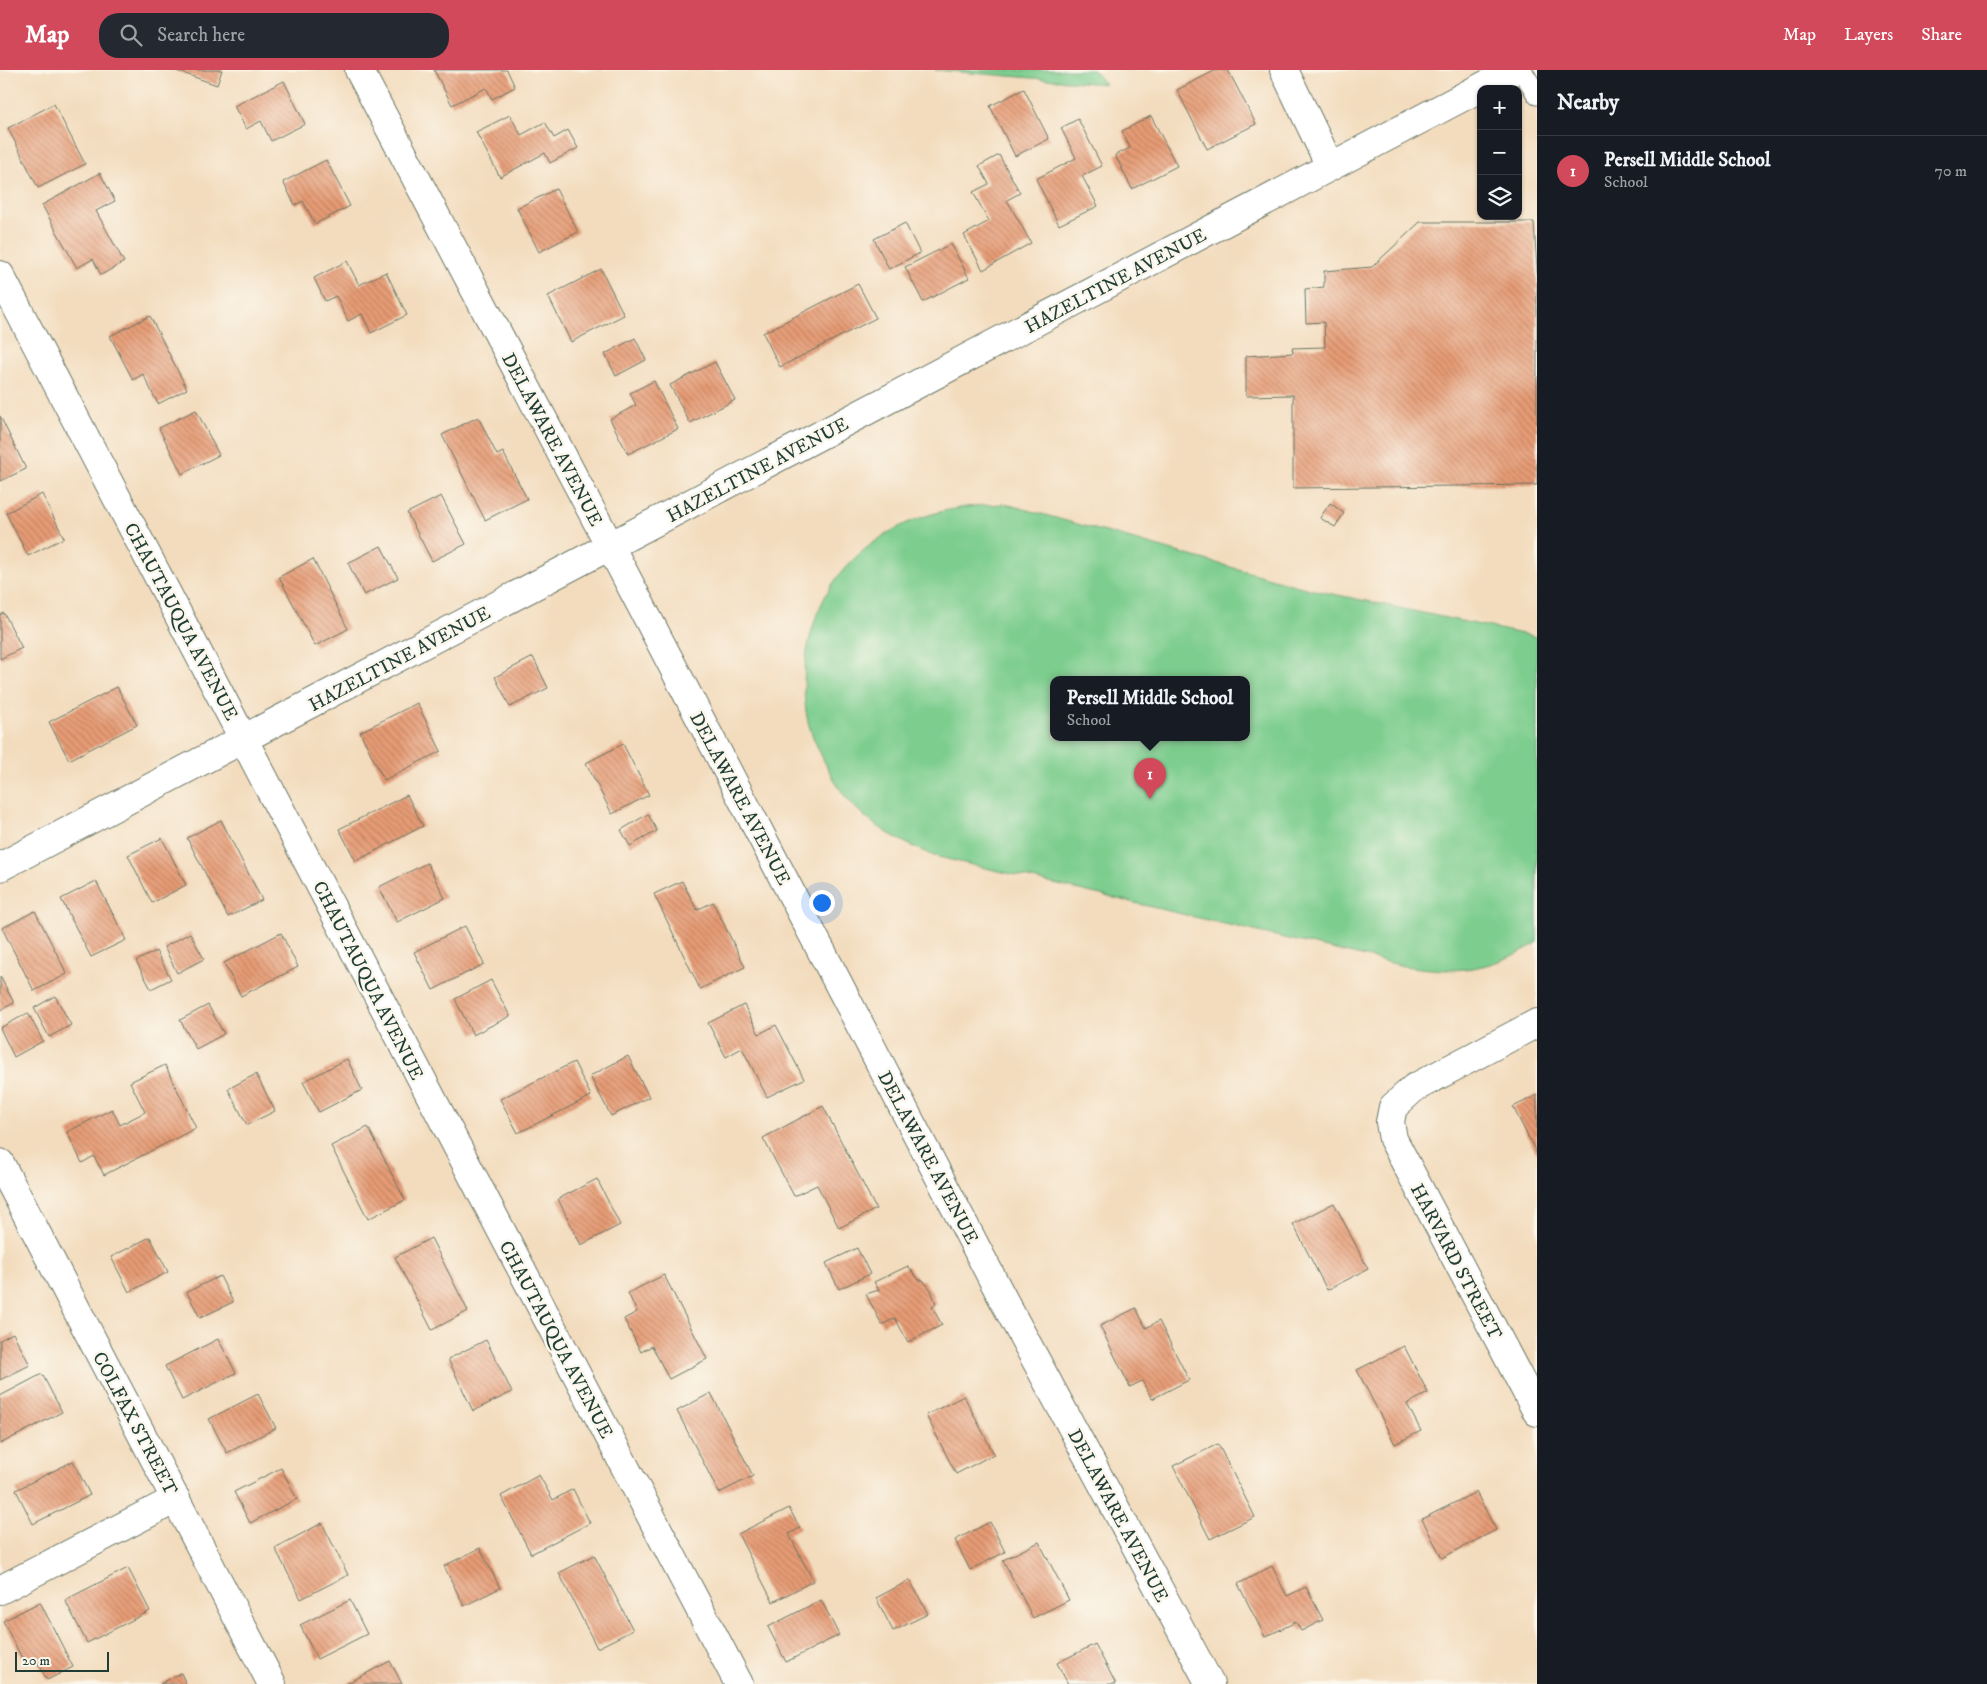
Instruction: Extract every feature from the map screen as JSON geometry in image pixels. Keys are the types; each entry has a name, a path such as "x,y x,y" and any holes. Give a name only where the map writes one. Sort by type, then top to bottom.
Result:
{"street":[{"name":"DELAWARE AVENUE","path":"359,70 1004,1301 1210,1684"},
{"path":"1284,70 1330,166"},
{"name":"HAZELTINE AVENUE","path":"0,867 1514,70"},
{"name":"CHAUTAUQUA AVENUE","path":"0,275 738,1684"},
{"name":"HARVARD STREET","path":"1537,1023 1414,1088 1393,1107 1390,1122 1393,1140 1537,1412"},
{"name":"COLFAX STREET","path":"0,1163 272,1684"},
{"path":"0,1590 176,1498"}],"lane":[{"path":"1522,70 1537,95"}],"green space":[{"path":"935,70 1093,70 1105,84"},
{"path":"1006,504 1309,589 1537,637 1537,943 1503,960 1473,968 1441,970 1404,966 934,856 899,840 878,827 858,811 839,788 812,735 807,717 804,684 811,632 824,599 839,575 875,541 896,528 919,518 968,507"}],"building":[{"path":"174,70 222,70 217,85"},
{"path":"434,70 507,70 515,87 492,99 486,88 452,105"},
{"path":"1216,70 1228,70 1256,124 1207,149 1177,90"},
{"path":"284,81 305,124 271,141 261,121 246,129 234,106"},
{"path":"1024,89 1049,139 1015,156 990,106"},
{"path":"54,104 85,164 38,188 8,128"},
{"path":"510,115 521,135 545,122 554,138 568,130 578,148 550,163 545,153 500,177 476,132"},
{"path":"1151,116 1177,166 1132,189 1115,155 1130,148 1122,131"},
{"path":"1078,119 1102,166 1082,176 1098,206 1059,225 1036,179 1076,158 1061,128"},
{"path":"999,155 1020,193 1007,200 1031,243 983,270 964,235 989,221 973,192 989,184 979,166"},
{"path":"326,160 350,206 315,224 303,201 295,205 283,182"},
{"path":"100,173 115,201 96,211 124,262 101,275 93,259 77,268 42,205"},
{"path":"556,189 578,232 539,252 517,208"},
{"path":"1420,222 1534,222 1537,269 1537,485 1293,488 1293,395 1246,396 1246,356 1293,353 1292,348 1325,347 1324,322 1306,323 1305,289 1324,287 1324,271 1372,267"},
{"path":"905,223 920,253 889,269 874,239"},
{"path":"951,244 969,278 923,302 905,267"},
{"path":"347,261 359,285 386,272 407,315 371,333 362,314 348,321 336,296 325,301 314,278"},
{"path":"601,269 624,315 571,342 548,296"},
{"path":"858,284 876,318 780,367 763,333"},
{"path":"150,316 187,389 158,404 143,374 133,380 110,336"},
{"path":"635,338 646,360 616,376 605,354"},
{"path":"715,362 735,400 690,423 670,385"},
{"path":"654,381 678,429 628,454 610,419 636,405 630,393"},
{"path":"196,410 219,455 182,474 159,428"},
{"path":"0,416 26,469 0,481"},
{"path":"478,417 497,455 503,452 527,499 485,520 442,435"},
{"path":"42,494 64,538 28,556 6,513"},
{"path":"441,496 466,544 432,561 407,513"},
{"path":"1330,503 1344,513 1335,527 1320,518"},
{"path":"381,546 398,578 364,595 348,563"},
{"path":"313,559 348,629 315,646 279,577"},
{"path":"4,613 22,648 0,659 0,615"},
{"path":"533,657 548,688 510,707 495,677"},
{"path":"117,687 137,725 69,760 49,722"},
{"path":"417,703 441,751 384,780 360,732"},
{"path":"623,744 649,795 612,814 586,763"},
{"path":"407,795 423,826 356,861 339,829"},
{"path":"648,814 657,831 630,846 621,830"},
{"path":"221,820 262,900 228,917 187,838"},
{"path":"162,838 186,885 152,903 128,855"},
{"path":"427,863 445,898 397,922 379,887"},
{"path":"96,881 126,940 91,957 61,899"},
{"path":"682,881 697,910 713,902 745,967 700,989 654,894"},
{"path":"35,911 67,974 34,991 2,928"},
{"path":"465,926 484,964 433,990 414,952"},
{"path":"190,933 204,959 177,973 164,947"},
{"path":"281,933 298,967 241,996 224,963"},
{"path":"156,951 171,979 151,989 136,961"},
{"path":"0,976 14,1003 0,1010"},
{"path":"491,980 510,1016 473,1035 455,999"},
{"path":"55,996 71,1025 49,1037 34,1008"},
{"path":"208,1005 224,1034 196,1049 180,1020"},
{"path":"744,1005 759,1034 776,1025 804,1079 767,1097 742,1048 726,1057 708,1023"},
{"path":"28,1013 43,1041 14,1057 0,1028"},
{"path":"628,1056 649,1097 611,1116 590,1076"},
{"path":"347,1059 362,1090 319,1112 303,1082"},
{"path":"574,1062 591,1096 518,1133 500,1099"},
{"path":"165,1065 196,1128 104,1175 94,1156 82,1163 67,1132 112,1109 120,1125 145,1112 130,1082"},
{"path":"256,1074 275,1111 247,1125 228,1089"},
{"path":"1537,1095 1537,1154 1513,1107"},
{"path":"823,1106 876,1209 839,1228 817,1185 794,1196 763,1138"},
{"path":"368,1127 405,1200 368,1219 331,1146"},
{"path":"597,1179 620,1225 581,1245 558,1199"},
{"path":"1334,1203 1368,1269 1327,1290 1293,1224"},
{"path":"150,1237 168,1272 129,1292 111,1257"},
{"path":"431,1238 468,1311 432,1330 395,1257"},
{"path":"857,1248 870,1274 839,1289 826,1263"},
{"path":"908,1266 919,1280 923,1280 931,1290 936,1304 932,1307 942,1325 908,1342 895,1318 882,1325 866,1294 879,1290 874,1282"},
{"path":"664,1275 707,1359 669,1379 652,1346 641,1352 624,1319 637,1312 628,1293"},
{"path":"220,1276 233,1302 200,1318 187,1292"},
{"path":"1136,1308 1146,1328 1159,1321 1189,1380 1152,1399 1142,1381 1130,1387 1100,1326"},
{"path":"13,1333 30,1365 0,1380 0,1340"},
{"path":"218,1339 236,1373 182,1400 165,1366"},
{"path":"486,1340 512,1392 473,1411 448,1359"},
{"path":"1404,1346 1428,1393 1407,1404 1421,1431 1395,1444 1357,1370"},
{"path":"42,1374 62,1412 0,1444 0,1396"},
{"path":"711,1393 753,1476 719,1493 677,1411"},
{"path":"258,1394 276,1428 227,1453 209,1419"},
{"path":"964,1396 994,1454 956,1474 926,1415"},
{"path":"1218,1444 1255,1517 1210,1539 1173,1466"},
{"path":"73,1461 90,1495 33,1524 16,1490"},
{"path":"281,1468 297,1499 250,1523 234,1492"},
{"path":"539,1475 553,1500 573,1489 590,1523 531,1554 501,1496"},
{"path":"1476,1492 1496,1530 1442,1558 1422,1519"},
{"path":"789,1508 800,1528 789,1534 813,1581 773,1602 738,1534"},
{"path":"990,1522 1005,1552 970,1570 955,1540"},
{"path":"322,1523 348,1575 301,1599 275,1548"},
{"path":"1039,1542 1069,1600 1033,1618 1003,1560"},
{"path":"480,1548 500,1588 464,1606 444,1566"},
{"path":"594,1555 633,1630 597,1648 559,1573"},
{"path":"1272,1566 1287,1596 1306,1587 1323,1620 1301,1631 1296,1622 1265,1637 1238,1584"},
{"path":"128,1568 150,1611 87,1643 65,1600"},
{"path":"910,1580 928,1614 893,1631 876,1598"},
{"path":"350,1600 367,1634 317,1659 300,1625"},
{"path":"821,1600 839,1635 786,1662 768,1627"},
{"path":"40,1602 73,1667 47,1680 36,1659 25,1664 3,1621"},
{"path":"1095,1644 1116,1684 1068,1684 1057,1663"},
{"path":"390,1661 402,1684 346,1684"},
{"path":"181,1673 186,1684 160,1684"}],"place":[{"name":"Persell Middle School","path":"1150,799"}]}
